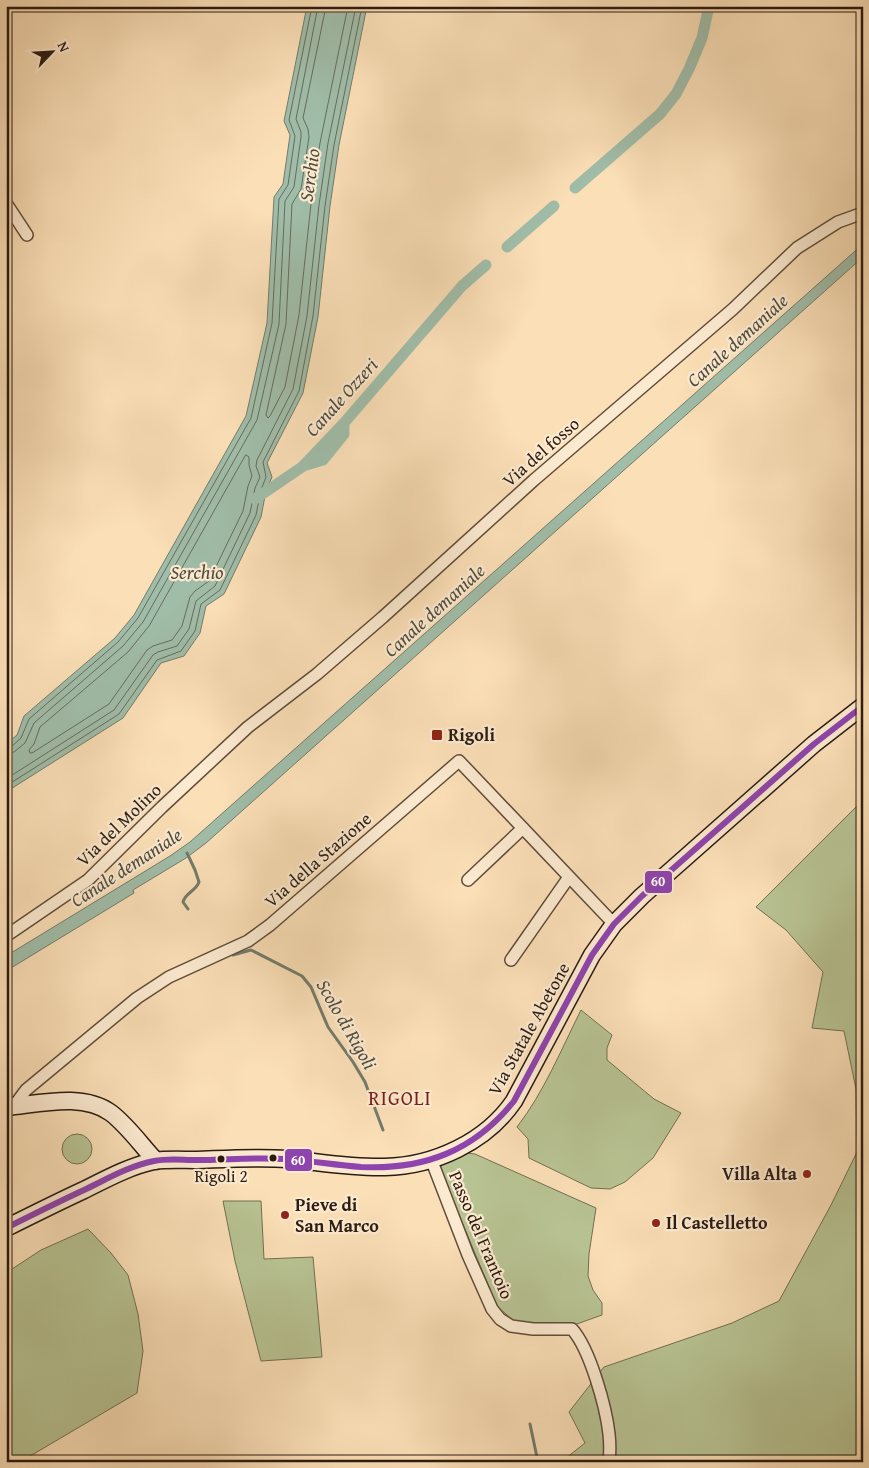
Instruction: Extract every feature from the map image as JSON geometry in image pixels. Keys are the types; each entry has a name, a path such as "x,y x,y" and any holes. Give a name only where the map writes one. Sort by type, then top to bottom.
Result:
{"main road":[{"name":"Via Statale Abetone","path":"6,1228 131,1168 156,1161 268,1158 364,1167 386,1167 431,1159 467,1144 506,1114 592,955 614,924 642,896 814,744 863,706"},
{"path":"10,1107 81,1101 97,1106 112,1114 122,1123 156,1161"}],"street":[{"path":"6,203 27,235"},
{"name":"Via del fosso","path":"248,727 317,674 383,617 534,480 732,309 797,248 838,222 863,213"},
{"name":"Via del Molino","path":"6,936 88,880 248,727"},
{"name":"Via della Stazione","path":"10,1107 26,1090 137,998 169,977 248,941 270,925 459,761 614,924"},
{"path":"468,880 522,828"},
{"path":"511,960 569,877"},
{"name":"Passo del Frantoio","path":"431,1159 468,1255 492,1309 500,1319 511,1326 533,1329 572,1329 579,1337 596,1377 605,1412 610,1436 610,1462"}],"green space":[{"path":"863,800 863,1462 561,1462 585,1443 569,1412 604,1367 732,1323 779,1301 831,1205 857,1152 856,1089 844,1031 812,1028 823,972 786,930 756,907"},
{"path":"581,1010 612,1035 607,1048 607,1060 654,1099 681,1113 653,1158 625,1182 610,1189 591,1188 529,1158 528,1139 517,1127 536,1100"},
{"path":"77,1134 88,1138 92,1149 88,1160 77,1164 66,1160 62,1149 66,1138"},
{"path":"467,1153 475,1154 596,1208 589,1254 588,1276 593,1290 602,1303 602,1315 574,1325 561,1323 517,1324 497,1306 438,1165"},
{"path":"223,1201 261,1201 264,1259 313,1257 322,1357 261,1361 235,1261"},
{"path":"88,1229 111,1253 128,1275 138,1314 143,1351 137,1393 20,1462 6,1462 6,1273 41,1250"}],"water":[{"name":"Serchio","path":"307,6 367,6 339,145 330,206 318,317 303,393 267,463 272,477 266,491 261,517 224,594 206,606 200,633 184,656 161,663 123,718 6,792 6,744 17,735 24,716 115,638 134,615 246,416 267,323 274,197 283,184 290,135 284,121"},
{"path":"863,244 863,257 206,843 186,858 133,890 134,893 6,971 6,956 190,842"}],"waterway":[{"name":"Canale Ozzeri","path":"575,188 660,114 676,94 702,38 709,6"},
{"name":"Canale Ozzeri","path":"507,247 554,206"},
{"name":"Canale Ozzeri","path":"255,499 302,467 344,423 462,286 486,265"},
{"path":"303,466 323,460 344,434 344,423"},
{"name":"Scolo di Rigoli","path":"187,853 199,882 196,888 184,899 183,902 188,909"},
{"name":"Scolo di Rigoli","path":"233,955 251,950 302,976 311,987 328,1027 365,1082 383,1130"},
{"name":"Scolo di Rigoli","path":"530,1424 538,1462"}],"transit line":[{"name":"60","path":"6,1228 118,1173 154,1161 170,1159 275,1158 361,1167 384,1167 427,1161 465,1145 499,1118 514,1101 592,955 614,924 642,896 814,744 863,706"}],"place":[{"name":"Rigoli","path":"437,735"},
{"name":"Rigoli 2","path":"221,1159"},
{"name":"Villa Alta","path":"807,1174"},
{"name":"Pieve di San Marco","path":"285,1215"},
{"name":"Il Castelletto","path":"656,1223"}],"district":[{"name":"RIGOLI","path":"400,1098"}],"water label":[{"name":"Canale demaniale","path":"737,340"},
{"name":"Canale demaniale","path":"434,610"},
{"name":"Canale demaniale","path":"126,867"}]}
